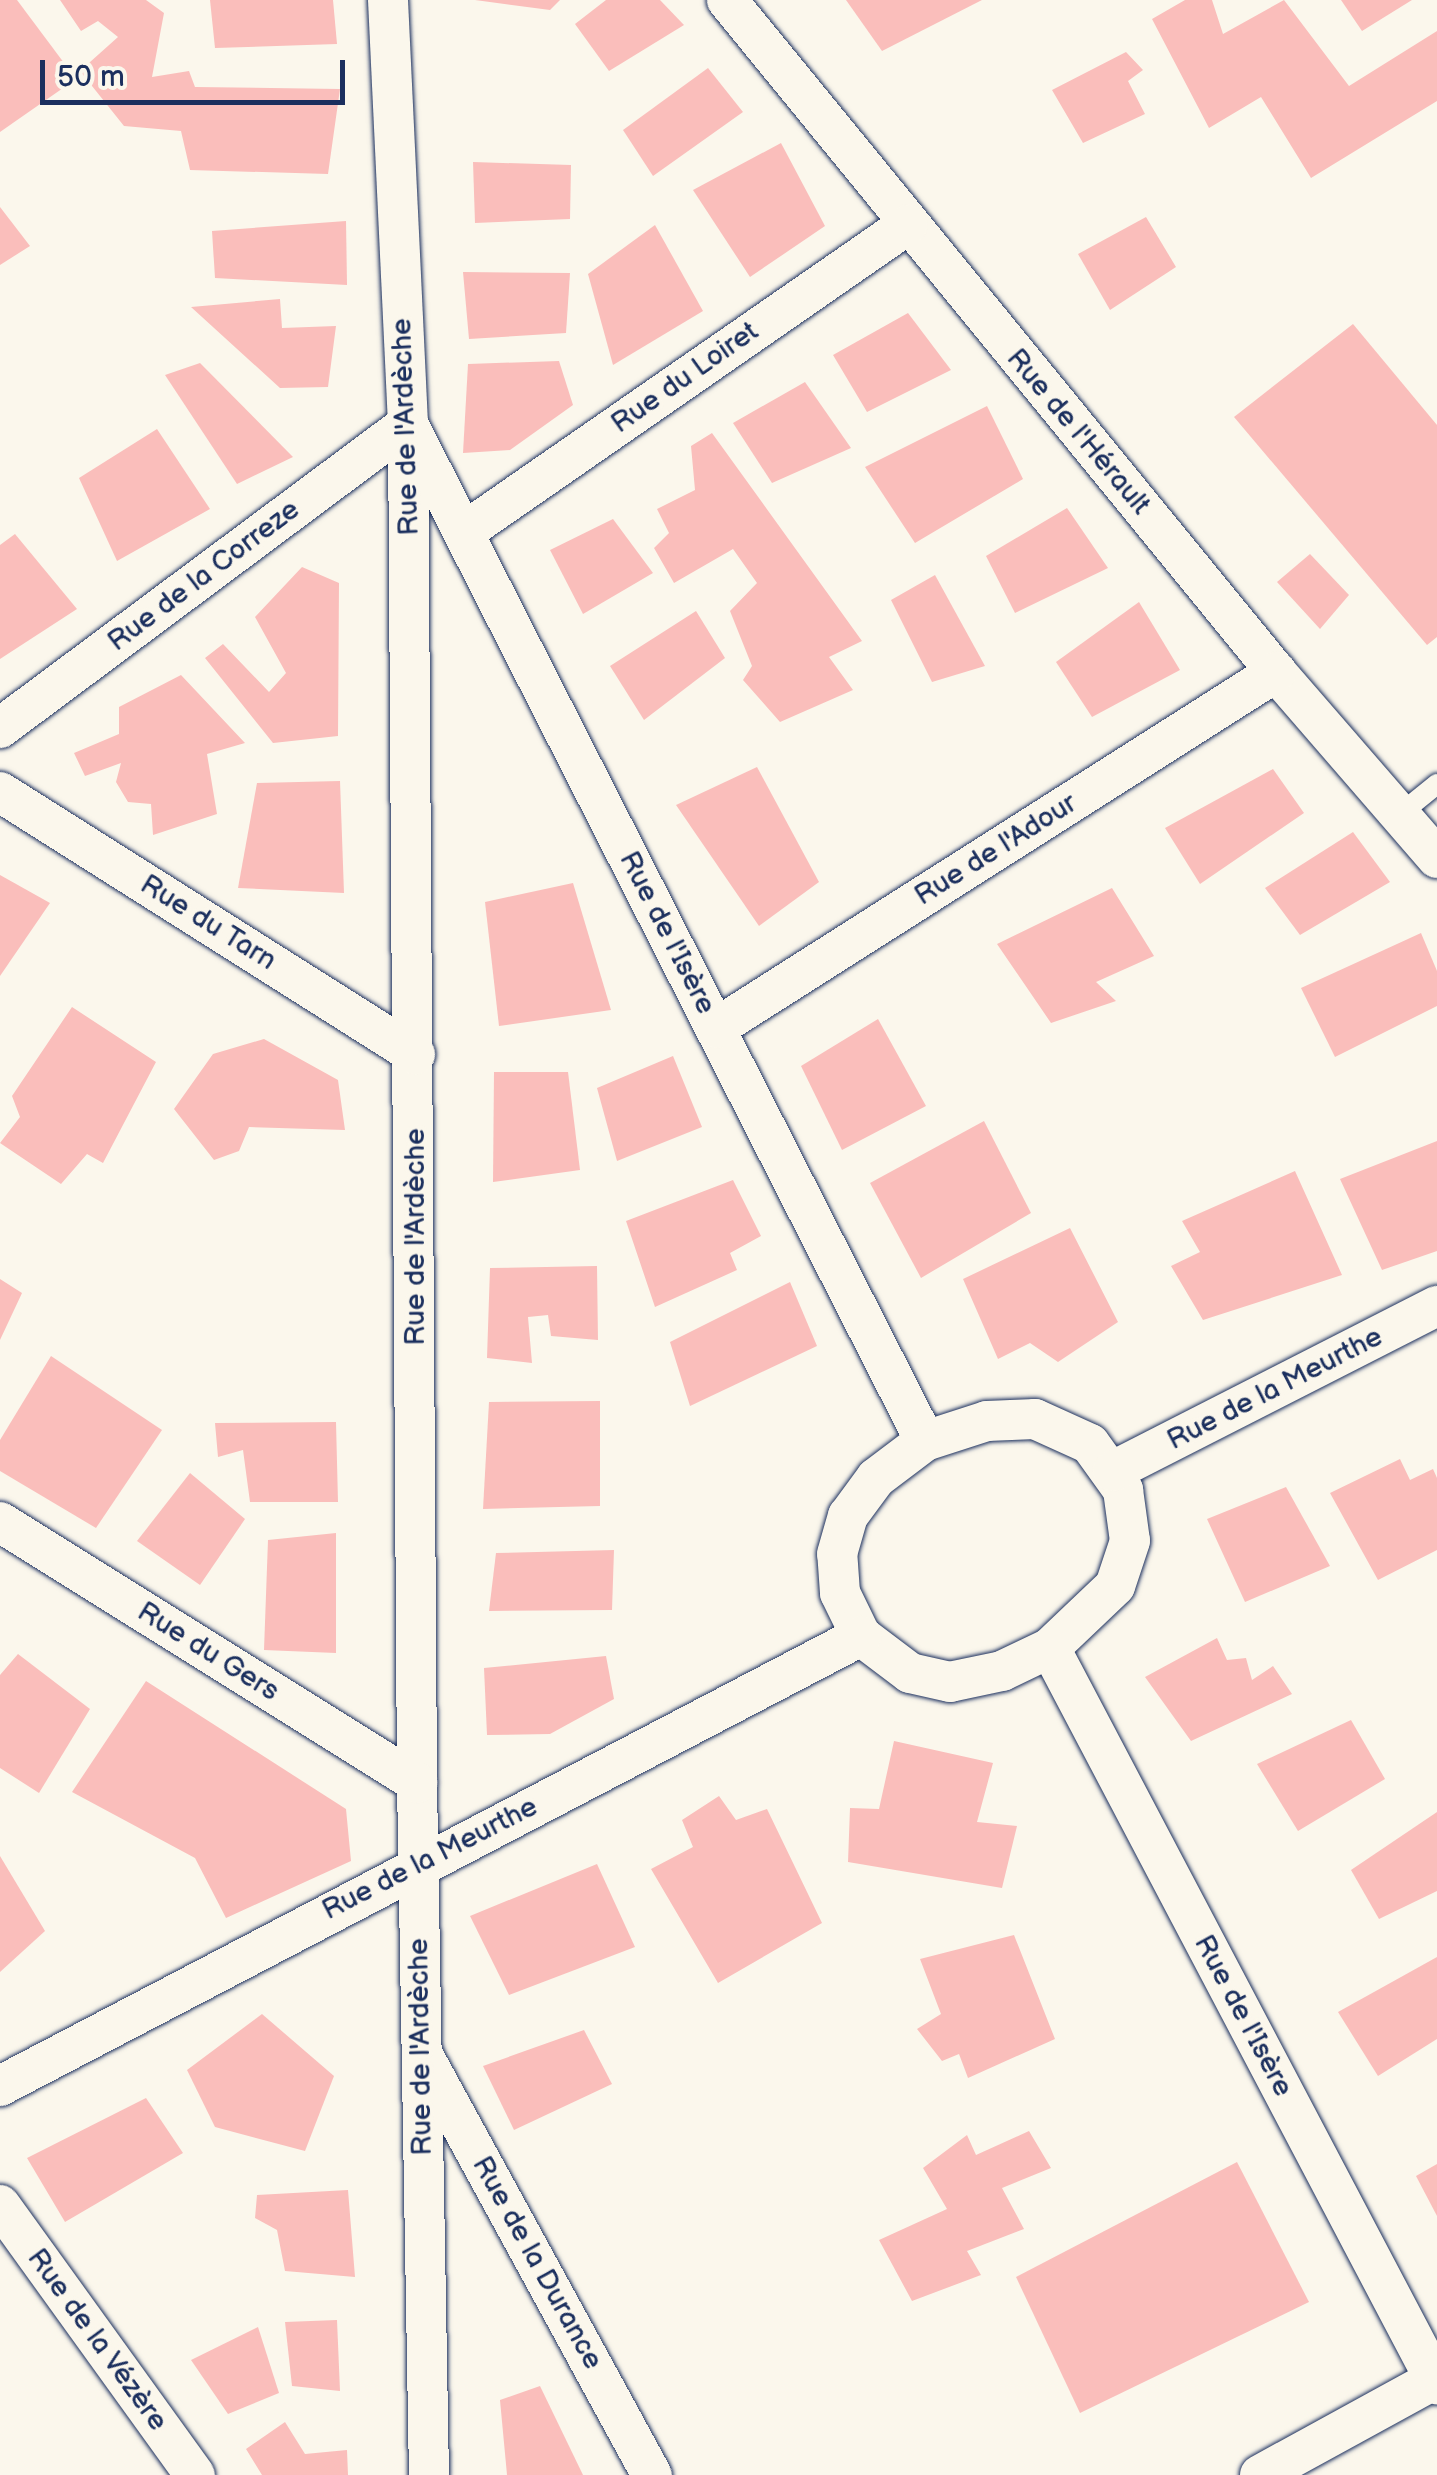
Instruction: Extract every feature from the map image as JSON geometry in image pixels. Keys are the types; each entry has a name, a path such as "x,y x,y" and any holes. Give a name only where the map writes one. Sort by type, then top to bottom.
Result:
{"street":[{"name":"Rue de l'Ardèche","path":"388,0 408,424 416,1054 417,1783 429,2475"},
{"name":"Rue de l'Hérault","path":"728,0 1276,672 1437,858"},
{"name":"Rue du Loiret","path":"464,532 907,224"},
{"name":"Rue de l'Isère","path":"408,424 926,1441"},
{"name":"Rue de la Correze","path":"0,728 408,424"},
{"name":"Rue de l'Adour","path":"716,1028 1276,672"},
{"name":"Rue du Tarn","path":"0,792 416,1054"},
{"name":"Rue de la Meurthe","path":"1113,1471 1437,1306"},
{"path":"1035,1418 1090,1444 1113,1471 1123,1490 1130,1541 1115,1586 1050,1648 1002,1671 950,1682 910,1673 861,1636 840,1593 837,1554 848,1516 876,1478 926,1441 987,1421 1035,1418"},
{"name":"Rue du Gers","path":"0,1522 417,1783"},
{"name":"Rue de la Meurthe","path":"0,2086 861,1636"},
{"name":"Rue de l'Isère","path":"1050,1648 1436,2381"},
{"name":"Rue de la Durance","path":"420,2052 652,2475"},
{"name":"Rue de la Vézère","path":"0,2205 195,2475"},
{"path":"1260,2475 1436,2381"}],"lane":[{"path":"1400,814 1437,784"}],"building":[{"path":"0,0 17,0 76,79 0,132"},
{"path":"60,0 146,0 164,13 152,77 189,71 195,87 340,89 328,174 190,170 181,131 124,126 80,71 118,37 98,21 81,31"},
{"path":"210,0 333,0 337,44 215,48"},
{"path":"475,0 560,0 550,10"},
{"path":"606,0 660,0 684,25 609,71 575,24"},
{"path":"846,0 982,0 882,51"},
{"path":"1185,0 1212,0 1223,34 1284,0 1349,86 1437,31 1437,101 1311,178 1261,97 1209,128 1152,19"},
{"path":"1341,0 1412,0 1362,31"},
{"path":"1126,52 1143,70 1128,81 1145,114 1083,143 1052,90"},
{"path":"708,68 743,112 653,176 623,130"},
{"path":"781,143 825,226 750,277 693,190"},
{"path":"473,162 571,165 570,219 475,223"},
{"path":"0,207 30,246 0,265"},
{"path":"1146,217 1176,267 1110,310 1078,254"},
{"path":"346,221 347,285 215,278 212,231"},
{"path":"655,225 703,311 613,365 588,274"},
{"path":"463,272 570,273 566,333 469,339"},
{"path":"280,299 282,328 336,326 328,387 280,388 191,307"},
{"path":"908,313 951,370 867,412 833,355"},
{"path":"1353,324 1437,425 1437,637 1427,645 1234,417"},
{"path":"559,361 573,405 510,450 463,453 468,364"},
{"path":"200,363 293,457 237,484 165,375"},
{"path":"805,382 851,448 772,483 733,423"},
{"path":"987,406 1023,479 915,543 865,467"},
{"path":"157,429 210,509 117,561 79,478"},
{"path":"712,433 862,641 829,657 853,690 780,722 743,680 752,666 730,611 757,583 733,549 674,583 654,548 669,533 657,509 695,490 691,446"},
{"path":"1067,508 1108,568 1015,613 986,556"},
{"path":"613,519 653,573 583,614 550,550"},
{"path":"15,534 77,609 0,659 0,545"},
{"path":"1310,554 1349,595 1320,629 1277,582"},
{"path":"302,567 339,583 338,736 273,743 205,658 223,644 269,692 286,673 255,617"},
{"path":"935,575 985,666 932,682 891,600"},
{"path":"1139,602 1180,670 1092,717 1056,662"},
{"path":"696,611 725,658 644,720 610,666"},
{"path":"181,675 245,743 207,754 217,814 153,835 151,804 128,802 116,782 121,763 85,776 74,753 119,734 119,707"},
{"path":"757,767 819,882 759,926 676,805"},
{"path":"1273,769 1304,813 1200,884 1165,828"},
{"path":"340,781 344,893 238,888 257,783"},
{"path":"1353,832 1390,882 1300,935 1265,888"},
{"path":"0,875 50,903 0,976"},
{"path":"573,883 611,1010 499,1026 485,902"},
{"path":"1112,888 1154,956 1096,982 1116,1001 1051,1023 997,944"},
{"path":"1421,933 1437,971 1437,1006 1335,1057 1301,988"},
{"path":"72,1007 156,1062 103,1163 87,1154 61,1184 0,1143 20,1117 12,1096"},
{"path":"878,1019 926,1106 842,1150 801,1066"},
{"path":"264,1039 338,1080 345,1130 249,1127 239,1151 214,1160 174,1109 213,1054"},
{"path":"673,1056 702,1127 617,1161 597,1088"},
{"path":"494,1072 568,1072 580,1170 493,1182"},
{"path":"984,1121 1031,1213 921,1278 870,1183"},
{"path":"1437,1141 1437,1251 1382,1270 1340,1179"},
{"path":"1295,1171 1342,1275 1203,1320 1171,1266 1200,1252 1182,1221"},
{"path":"733,1180 761,1236 730,1253 737,1270 655,1307 626,1221"},
{"path":"1070,1228 1118,1322 1058,1362 1030,1343 998,1359 963,1279"},
{"path":"597,1266 598,1340 551,1336 548,1315 528,1317 532,1363 487,1358 490,1268"},
{"path":"0,1279 22,1293 0,1340"},
{"path":"790,1282 817,1346 690,1406 670,1342"},
{"path":"51,1356 162,1430 96,1528 0,1471 0,1440"},
{"path":"600,1401 600,1506 483,1509 489,1402"},
{"path":"336,1422 338,1502 250,1502 243,1450 218,1457 215,1423"},
{"path":"1400,1459 1410,1480 1433,1469 1437,1478 1437,1550 1378,1580 1330,1493"},
{"path":"190,1473 245,1519 200,1585 137,1541"},
{"path":"1286,1487 1330,1566 1245,1602 1207,1519"},
{"path":"336,1533 336,1653 264,1650 268,1540"},
{"path":"614,1550 612,1610 489,1611 496,1553"},
{"path":"1217,1638 1227,1660 1246,1658 1252,1680 1273,1666 1292,1694 1191,1741 1145,1677"},
{"path":"18,1654 90,1709 39,1793 0,1768 0,1675"},
{"path":"606,1656 614,1699 550,1734 487,1735 484,1668"},
{"path":"146,1681 346,1809 351,1861 226,1918 195,1858 72,1792"},
{"path":"1351,1720 1385,1779 1298,1831 1257,1764"},
{"path":"894,1741 993,1763 977,1822 1017,1826 1002,1888 848,1862 850,1808 879,1809"},
{"path":"719,1796 736,1820 767,1809 822,1923 718,1983 651,1869 693,1847 682,1820"},
{"path":"1437,1812 1437,1891 1379,1919 1351,1870"},
{"path":"0,1856 45,1931 0,1972"},
{"path":"597,1864 635,1947 509,1995 470,1916"},
{"path":"1014,1935 1055,2039 968,2078 959,2054 942,2061 917,2029 941,2014 920,1959"},
{"path":"1437,1957 1437,2039 1378,2076 1338,2012"},
{"path":"262,2014 334,2076 305,2151 215,2127 187,2070"},
{"path":"584,2030 612,2084 514,2130 483,2066"},
{"path":"146,2098 183,2153 65,2222 27,2158"},
{"path":"1029,2131 1051,2168 1002,2188 1024,2229 967,2251 981,2275 912,2301 879,2240 947,2209 923,2168 967,2135 976,2155"},
{"path":"1237,2162 1309,2302 1080,2413 1016,2277"},
{"path":"1437,2164 1437,2216 1416,2176"},
{"path":"348,2190 355,2277 285,2271 277,2230 255,2218 257,2195"},
{"path":"337,2320 340,2391 292,2386 285,2322"},
{"path":"258,2327 279,2393 228,2414 191,2360"},
{"path":"540,2386 583,2475 507,2475 500,2400"},
{"path":"285,2422 305,2454 347,2450 348,2475 262,2475 246,2449"}]}
